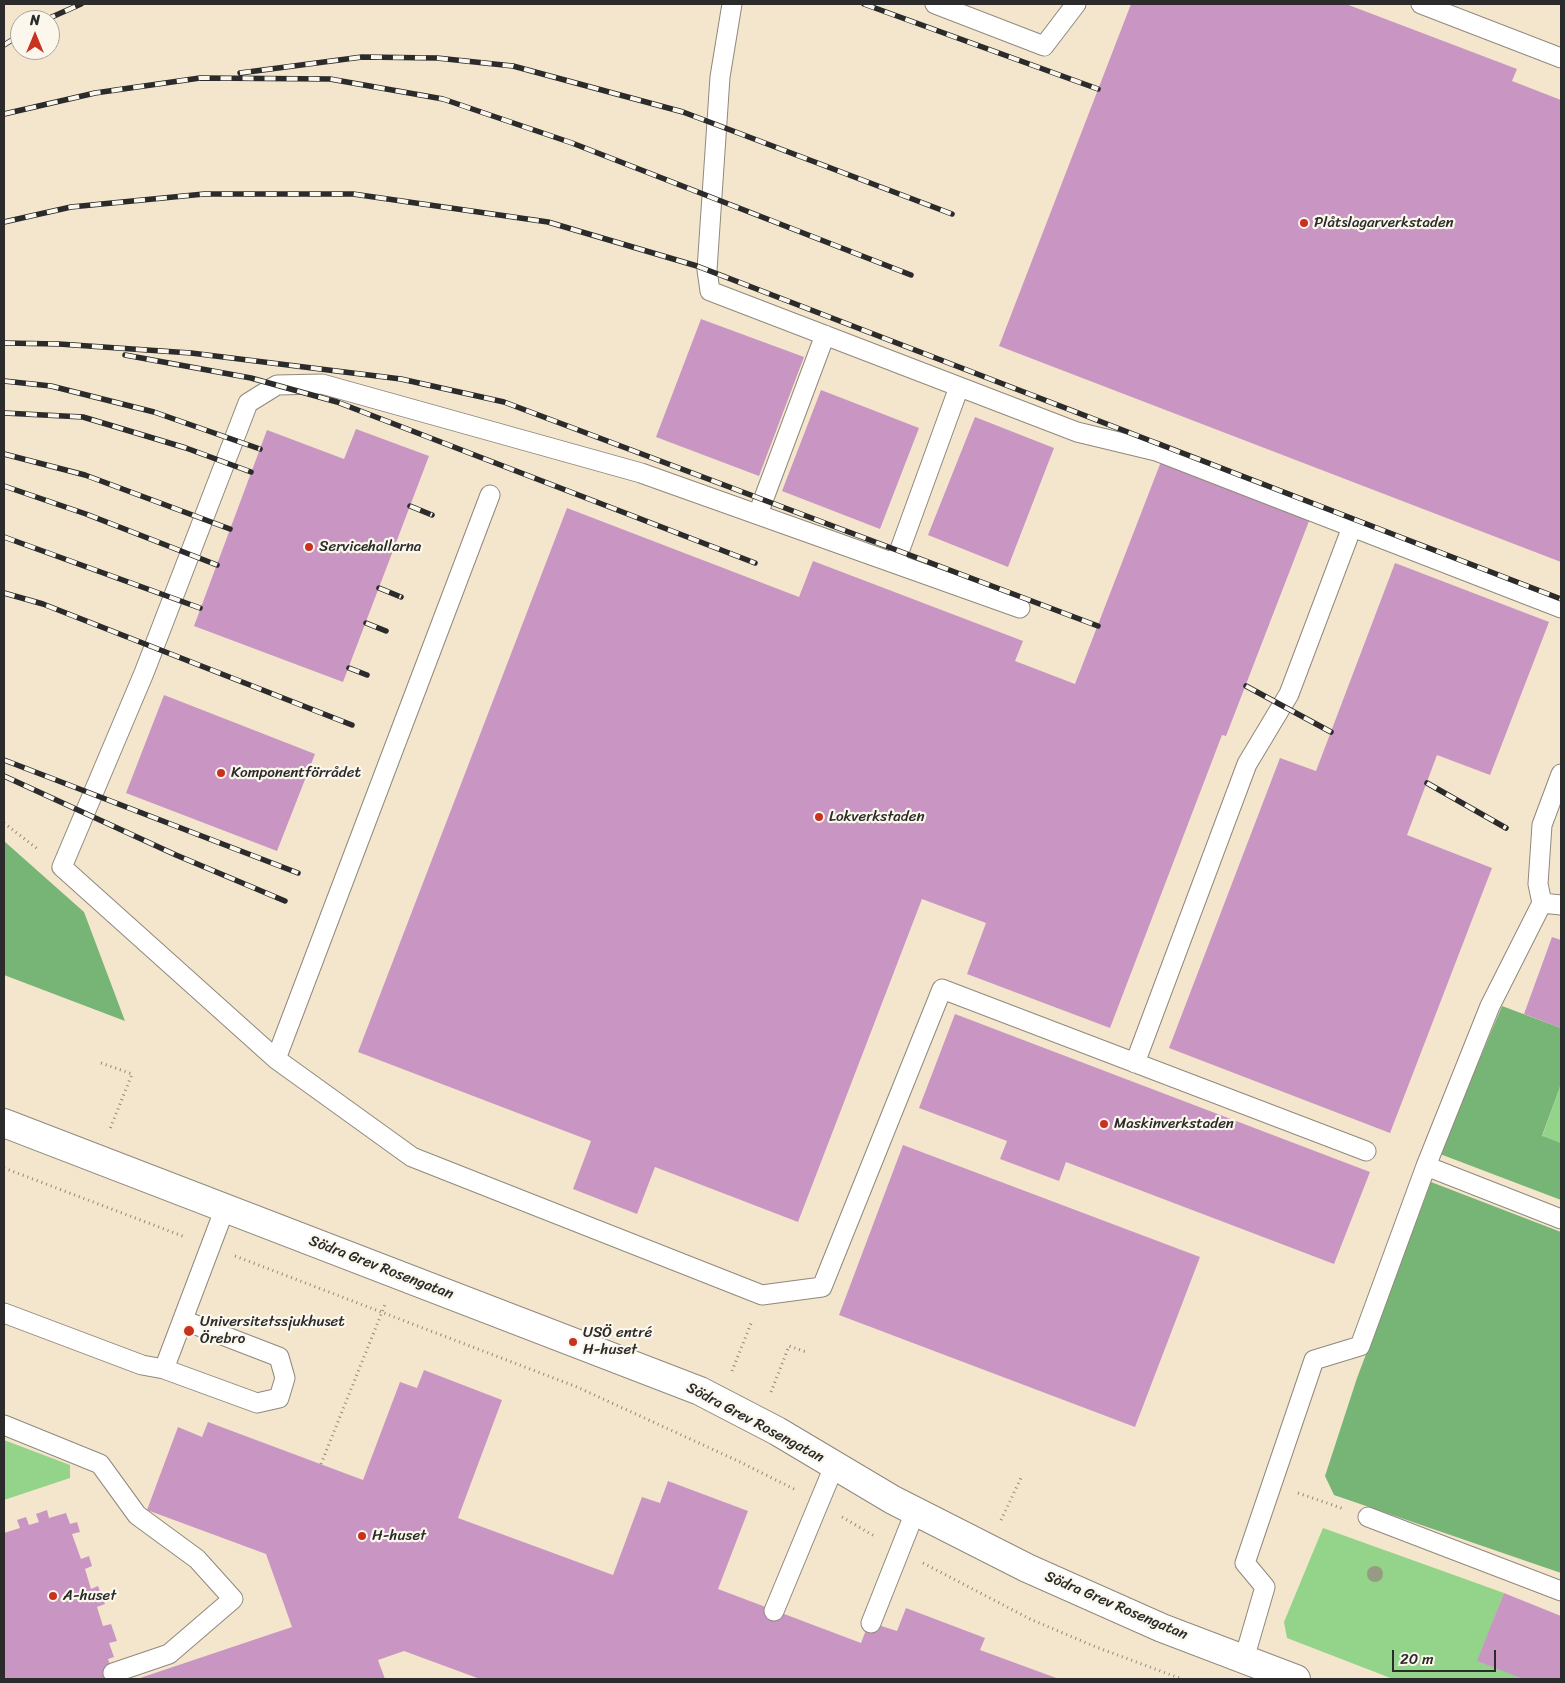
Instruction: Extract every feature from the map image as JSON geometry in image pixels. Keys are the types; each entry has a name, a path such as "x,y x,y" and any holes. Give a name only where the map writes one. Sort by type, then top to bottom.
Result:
{"street":[{"name":"Södra Grev Rosengatan","path":"4,1123 700,1391 835,1464 915,1512 1027,1568 1162,1628 1296,1679"}],"lane":[{"path":"732,4 720,77 707,270 710,291 1077,432 1156,450 1561,608"},
{"path":"935,4 1044,46 1076,4"},
{"path":"1422,4 1561,58"},
{"path":"758,514 825,335"},
{"path":"1020,608 641,473 322,384 277,385 248,403 144,673 62,867 276,1059 412,1157 762,1295 822,1287 942,989 1366,1151"},
{"path":"895,563 960,387"},
{"path":"276,1059 490,496"},
{"path":"1135,1063 1247,764 1289,694 1352,527"},
{"path":"1244,1659 1266,1587 1245,1563 1314,1360 1360,1346 1426,1166 1490,1006 1542,903 1538,884 1542,825 1561,774"},
{"path":"1542,903 1561,905"},
{"path":"1426,1166 1561,1219"},
{"path":"164,1369 225,1208"},
{"path":"4,1313 142,1365 164,1369 257,1403 278,1398 285,1378 279,1357 183,1320"},
{"path":"4,1425 100,1464 137,1515 197,1559 232,1598 169,1654 113,1673"},
{"path":"774,1611 835,1464"},
{"path":"871,1623 915,1512"},
{"path":"1368,1517 1561,1591"}],"path":[{"path":"4,823 62,867"},
{"path":"101,1063 132,1074 108,1135"},
{"path":"4,1168 602,1398 780,1481 900,1550 1030,1619 1096,1647 1182,1679"},
{"path":"730,1377 762,1295"},
{"path":"321,1464 388,1296"},
{"path":"768,1398 789,1346 806,1352"},
{"path":"998,1527 1021,1478"},
{"path":"1273,1484 1368,1517"}],"green space":[{"path":"4,841 84,912 125,1021 4,975"},
{"path":"1502,1006 1561,1028 1561,1084 1542,1136 1561,1143 1561,1200 1440,1154"},
{"path":"1561,1084 1561,1143 1542,1137"},
{"path":"1431,1182 1561,1232 1561,1573 1334,1495 1325,1476 1357,1378"},
{"path":"4,1440 70,1465 70,1478 4,1500"},
{"path":"1323,1528 1504,1593 1478,1661 1524,1679 1393,1679 1287,1638 1284,1622"}],"building":[{"name":"Plåtslagarverkstaden","path":"1131,4 1346,4 1517,69 1512,81 1561,100 1561,562 999,346"},
{"path":"701,319 804,357 759,476 656,437"},
{"path":"821,390 919,428 880,529 782,491"},
{"path":"975,417 1054,448 1008,567 928,535"},
{"name":"Servicehallarna","path":"356,429 429,456 343,682 194,626 267,430 344,459"},
{"name":"Lokverkstaden","path":"1162,459 1311,516 1226,736 1222,735 1110,1028 967,974 986,923 922,899 798,1222 655,1167 637,1214 573,1189 591,1141 358,1052 567,508 799,597 813,561 1023,641 1015,661 1075,684"},
{"path":"1395,563 1549,622 1490,775 1437,755 1407,835 1492,868 1390,1133 1169,1048 1280,758 1316,771"},
{"name":"Komponentförrådet","path":"164,695 315,754 277,851 126,793"},
{"path":"1552,937 1561,940 1561,1028 1524,1014"},
{"name":"Maskinverkstaden","path":"955,1014 1370,1172 1334,1264 1066,1162 1059,1181 1000,1159 1007,1141 919,1108"},
{"path":"903,1145 1200,1257 1135,1427 839,1315"},
{"name":"H-huset","path":"424,1370 502,1400 458,1518 613,1575 642,1497 660,1503 668,1481 748,1511 718,1589 861,1643 869,1622 897,1631 906,1608 985,1638 980,1650 1059,1679 480,1679 404,1651 378,1660 385,1679 137,1679 292,1627 266,1554 147,1510 178,1427 202,1437 208,1422 363,1480 400,1382 417,1388"},
{"name":"A-huset","path":"47,1510 49,1518 66,1513 70,1524 77,1522 80,1532 72,1534 81,1559 89,1556 92,1566 85,1569 91,1589 98,1586 105,1604 97,1607 103,1626 111,1624 117,1641 109,1643 114,1657 108,1659 115,1679 4,1679 4,1533 20,1528 17,1520 26,1517 29,1525 39,1522 36,1514"},
{"path":"1504,1593 1561,1616 1561,1679 1523,1679 1477,1661"}],"railway":[{"path":"60,13 81,4"},
{"path":"864,4 1098,89"},
{"path":"4,45 10,41"},
{"path":"240,73 362,57 437,58 513,66 683,112 952,214"},
{"path":"4,114 95,93 200,78 330,79 443,99 572,143 911,275"},
{"path":"4,222 71,207 204,194 353,194 548,222 697,266 1561,599"},
{"path":"4,343 59,344 191,353 401,379 504,402 1098,626"},
{"path":"125,355 251,378 337,402 755,563"},
{"path":"4,381 51,386 154,412 260,449"},
{"path":"4,413 83,417 186,448 251,472"},
{"path":"4,454 85,475 230,529"},
{"path":"4,486 86,514 217,565"},
{"path":"410,506 432,515"},
{"path":"4,537 200,608"},
{"path":"379,588 401,597"},
{"path":"4,593 43,604 352,725"},
{"path":"366,623 386,631"},
{"path":"349,668 367,675"},
{"path":"1246,686 1331,732"},
{"path":"4,760 298,873"},
{"path":"4,776 176,855 285,901"},
{"path":"1427,783 1506,828"}],"place":[{"name":"Plåtslagarverkstaden","path":"1304,223"},
{"name":"Servicehallarna","path":"309,547"},
{"name":"Komponentförrådet","path":"221,773"},
{"name":"Lokverkstaden","path":"819,817"},
{"name":"Maskinverkstaden","path":"1104,1124"},
{"name":"Universitetssjukhuset Örebro","path":"189,1331"},
{"name":"USÖ entré H-huset","path":"573,1342"},
{"name":"H-huset","path":"362,1536"},
{"name":"A-huset","path":"53,1596"}]}
